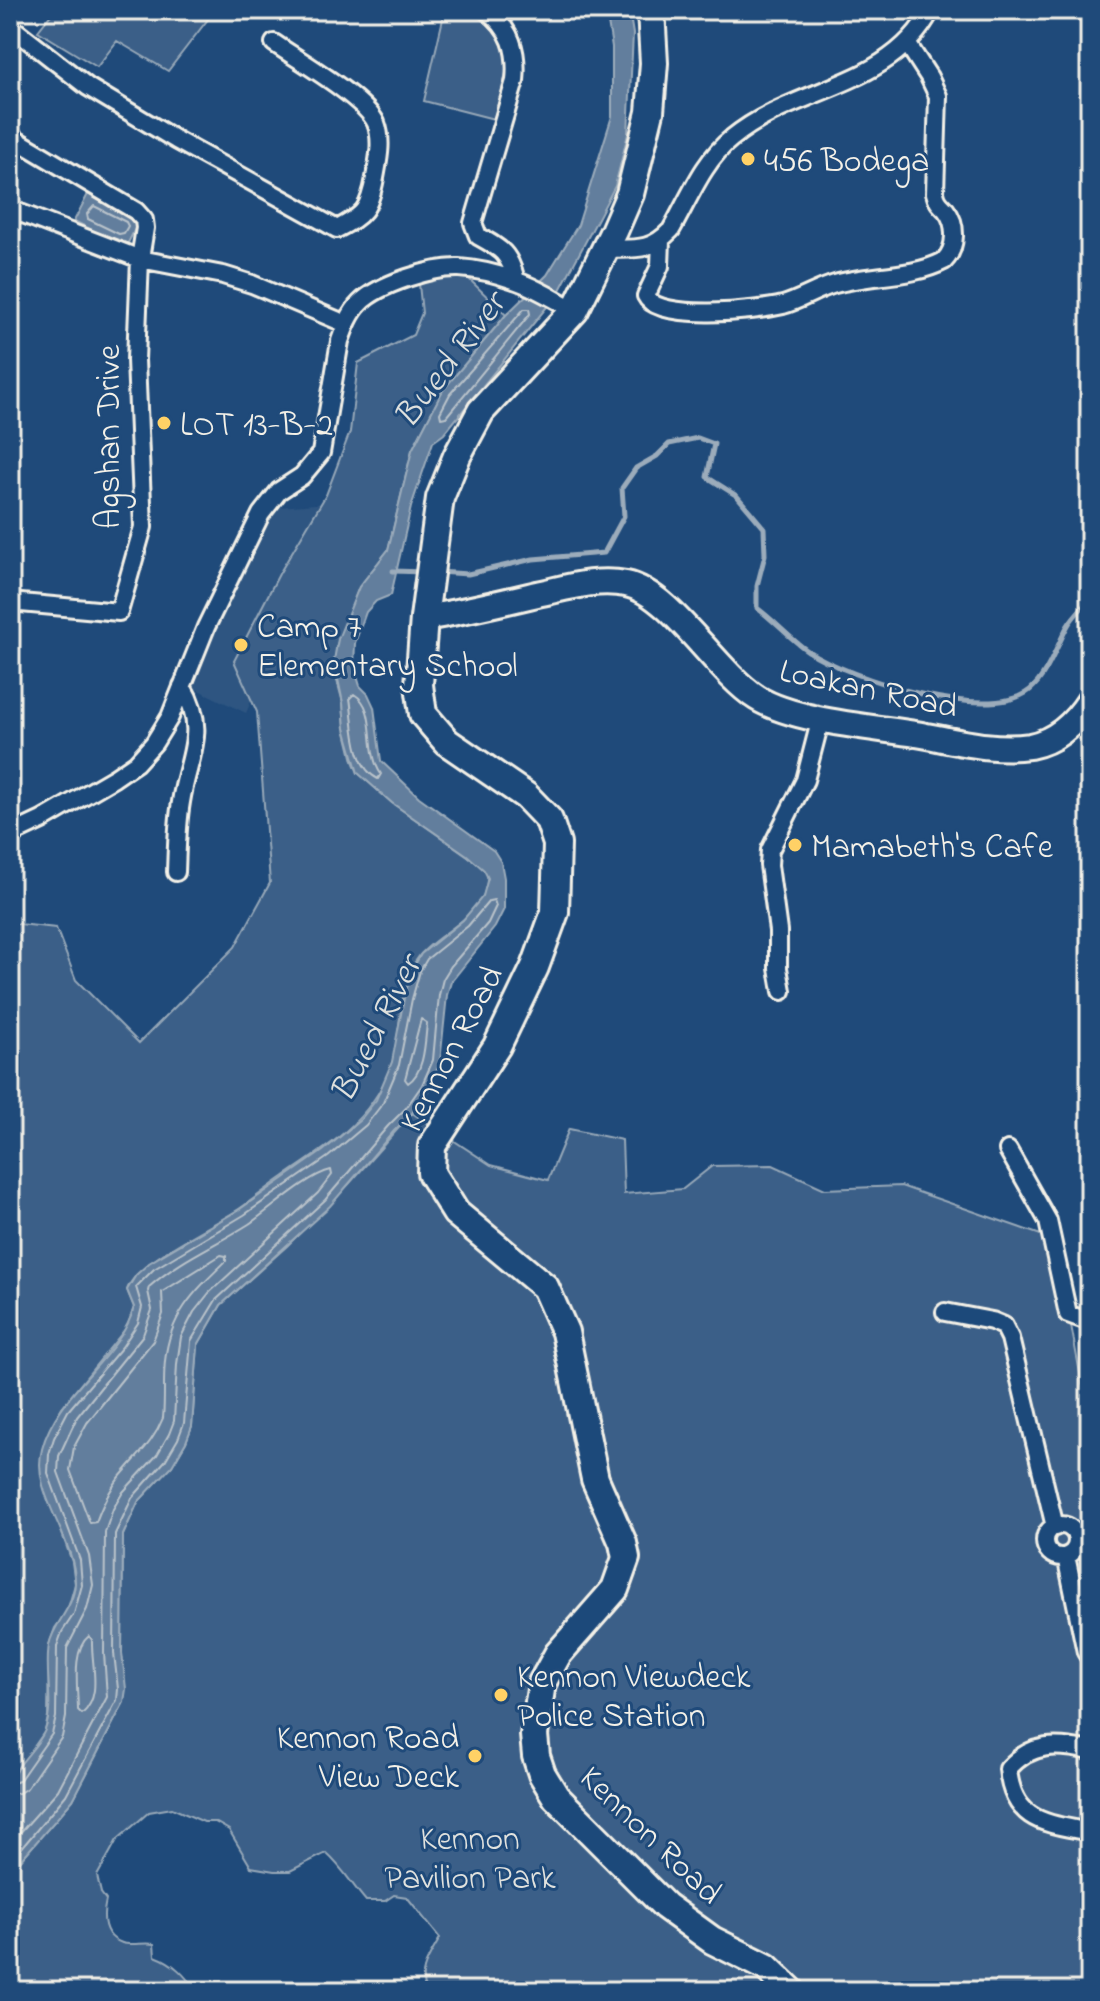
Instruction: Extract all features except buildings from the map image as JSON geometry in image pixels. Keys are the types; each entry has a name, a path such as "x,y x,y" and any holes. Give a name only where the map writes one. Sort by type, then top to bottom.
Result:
{"highway":[{"name":"Kennon Road","path":"651,10 654,63 650,112 630,194 605,249 568,306 481,411 457,456 440,498 424,618 419,685 423,714 447,742 526,796 549,820 557,844 555,912 535,967 497,1046 432,1146 431,1173 456,1213 545,1287 565,1332 595,1479 623,1543 626,1558 615,1589 549,1668 542,1683 534,1735 542,1774 556,1797 665,1906 712,1940 766,1967 791,1991"}],"main road":[{"name":"Loakan Road","path":"424,618 578,585 628,584 645,591 662,604 740,686 761,700 821,718 966,743 1029,746 1055,738 1082,714 1090,700"}],"street":[{"path":"486,10 504,25 517,63 515,81 473,223 478,236 500,248 511,260 523,284"},
{"path":"605,249 642,249 661,240 671,230 717,151 733,136 754,122 860,75 907,43 931,10"},
{"path":"10,26 88,87 176,140 337,229 361,217 370,198 379,151 376,124 371,114 344,91 274,43"},
{"path":"661,240 660,266 646,296 653,305 719,313 756,311 787,304 835,284 944,261 952,251 954,238 951,219 935,193 938,96 907,43"},
{"name":"Agshan Drive","path":"10,136 141,216 145,228 140,259 136,360 143,527 119,612 10,602"},
{"path":"10,209 140,259 238,279 346,324"},
{"path":"10,835 68,805 136,763 154,743 170,717 206,627 261,514 279,491 302,476 321,453 340,341 346,324 360,303 395,282 445,269 473,270 523,284 568,306"},
{"path":"176,872 181,799 195,751 196,736 195,716 182,686"},
{"path":"782,991 770,850 805,780 821,718"},
{"path":"1008,1150 1048,1221 1068,1314 1090,1322"},
{"path":"945,1312 1004,1326 1010,1338 1055,1527"},
{"path":"1060,1525 1070,1528 1083,1542 1066,1556 1055,1556 1047,1549 1045,1539 1060,1525"},
{"path":"1066,1556 1086,1652 1090,1658"},
{"path":"1090,1751 1064,1745 1046,1745 1025,1753 1008,1769 1009,1783 1015,1796 1038,1822 1090,1832"}],"shaded area":[{"name":"Camp 7 Elementary School","path":"338,502 246,713 190,686 222,604 269,508"}],"green space":[{"path":"49,10 215,10 168,71 117,41 97,67 38,31 52,13"},
{"path":"445,10 483,12 496,21 508,51 507,69 494,119 424,101"},
{"path":"433,277 469,279 506,315 443,390 412,450 388,550 359,587 336,647 335,673 343,703 345,728 358,773 392,803 475,861 487,873 486,887 473,910 429,946 413,966 404,991 393,1060 375,1098 363,1114 318,1153 239,1209 159,1256 133,1279 127,1290 134,1307 127,1327 62,1407 47,1435 52,1505 72,1562 75,1584 67,1612 55,1628 49,1645 45,1731 10,1781 10,923 56,928 76,980 139,1043 235,947 270,883 257,712 234,661 279,574 326,495 350,432 358,363 413,335 422,313 419,284"},
{"name":"Kennon Pavilion Park","path":"412,1113 491,1165 548,1180 569,1129 622,1140 624,1194 683,1189 712,1166 773,1165 825,1189 901,1186 1055,1240 1082,1384 1090,1411 1090,1991 426,1991 424,1970 440,1938 407,1897 394,1895 385,1901 366,1901 326,1853 290,1871 251,1867 229,1830 215,1822 204,1822 172,1808 149,1812 117,1840 97,1876 106,1900 104,1919 110,1936 126,1944 154,1944 155,1956 178,1970 196,1991 10,1991 10,1883 18,1863 73,1800 124,1702 123,1535 138,1502 172,1466 186,1442 192,1426 198,1345 221,1305 287,1246 349,1184"}],"water":[{"path":"606,10 629,10 633,34 628,134 615,186 559,292 444,434 433,442 411,507 391,595 376,601 366,612 355,643 354,666 360,686 374,707 381,761 419,797 494,851 501,862 504,878 504,909 495,927 451,982 440,1062 429,1089 412,1113 330,1206 221,1305 198,1345 192,1426 186,1442 172,1466 138,1502 123,1535 124,1702 73,1800 18,1863 10,1884 8,1813 11,1780 45,1730 49,1710 49,1645 71,1600 75,1583 69,1549 42,1483 42,1449 50,1428 127,1325 134,1307 127,1290 136,1275 149,1263 240,1209 323,1151 360,1120 376,1100 392,1062 413,968 421,954 463,920 483,896 488,878 484,870 392,803 358,773 345,728 334,660 338,639 359,587 388,550 412,450 443,390 506,315 547,275 578,225 612,116 612,47"},
{"path":"88,194 140,219 126,247 74,221"}],"waterway":[{"path":"438,572 468,574 533,559 604,553 624,516 622,488 636,468 657,456 669,444 698,438 714,444 707,477 737,496 764,528 765,555 757,586 757,608 808,651 854,673 952,700 983,702 1010,699 1036,684 1047,669 1069,623 1090,599"},
{"path":"393,571 424,572"}],"place":[{"name":"456 Bodega","path":"748,159"},
{"name":"LOT 13-B-2","path":"164,423"},
{"name":"Camp 7 Elementary School","path":"241,645"},
{"name":"Mamabeth's Cafe","path":"795,845"},
{"name":"Kennon Viewdeck Police Station","path":"501,1695"},
{"name":"Kennon Road View Deck","path":"475,1756"}],"water label":[{"name":"Bued River","path":"448,359"},
{"name":"Bued River","path":"374,1028"}]}
